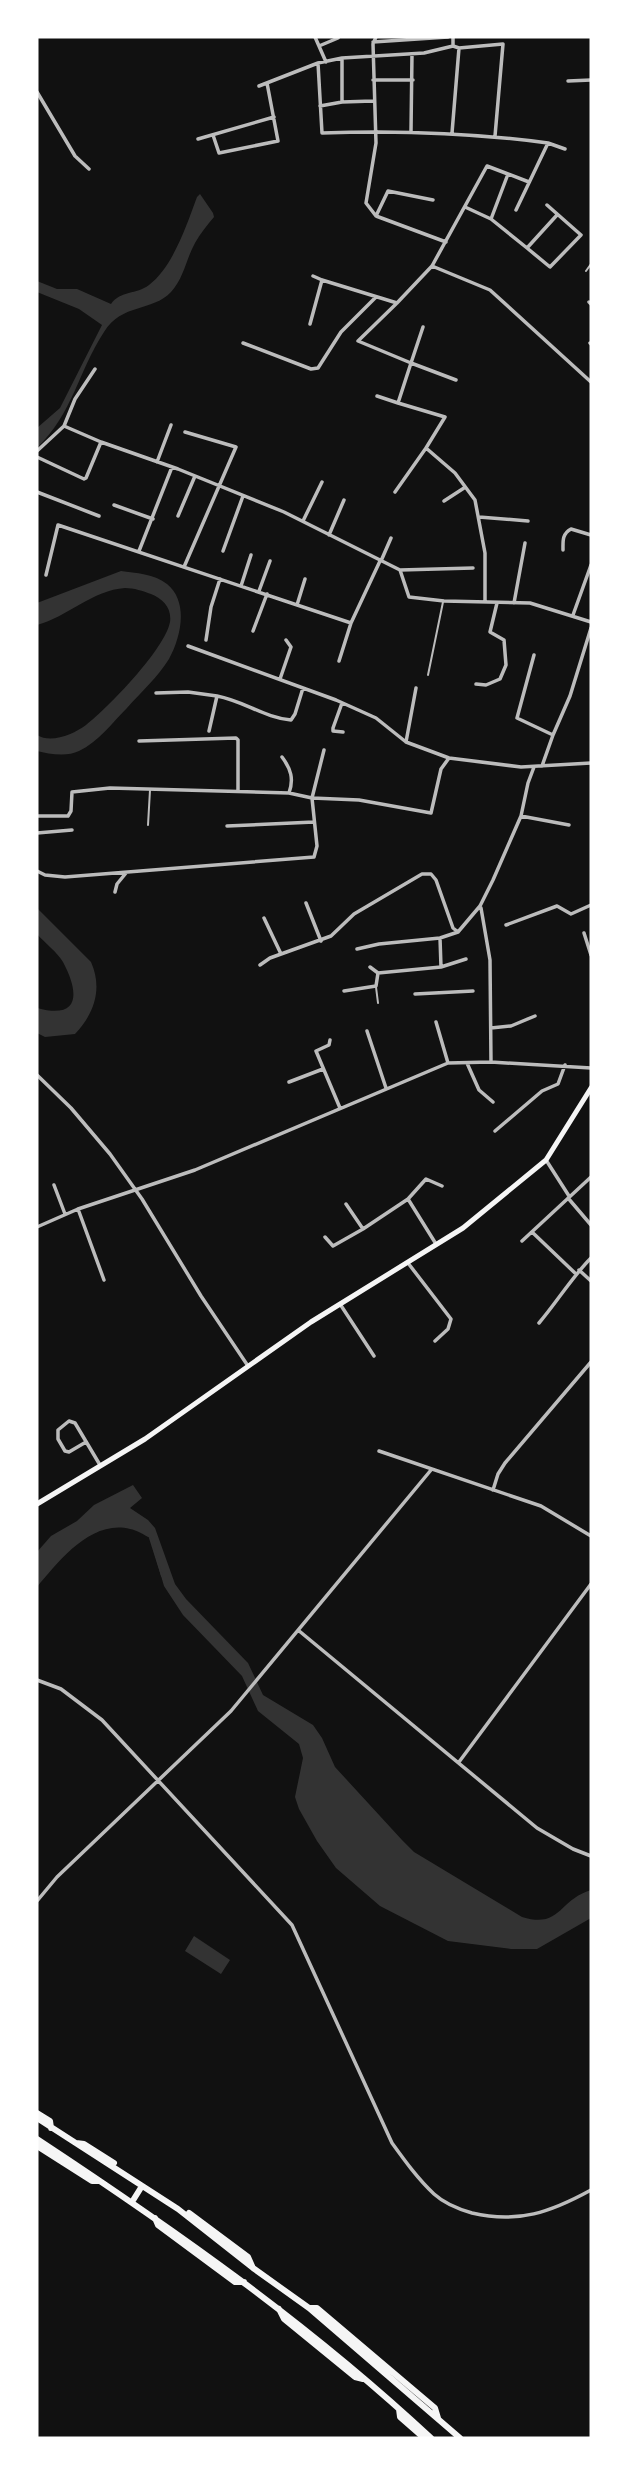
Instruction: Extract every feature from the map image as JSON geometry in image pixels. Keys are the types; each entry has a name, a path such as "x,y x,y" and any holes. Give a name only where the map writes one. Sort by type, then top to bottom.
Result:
{"main road":[{"path":"37,1503 145,1439 340,1304 463,1228 546,1160 591,1087"},
{"path":"37,2112 50,2121 51,2128"},
{"path":"37,2118 178,2209 309,2308 460,2438"},
{"path":"37,2139 155,2218 279,2308 431,2438"},
{"path":"37,2146 92,2180 101,2182"},
{"path":"132,2202 142,2186"},
{"path":"265,2298 275,2283"},
{"path":"399,2409 400,2417 424,2438"}],"street":[{"path":"315,37 326,62"},
{"path":"376,37 373,43 376,143 366,203 376,216 446,242"},
{"path":"373,43 450,37 453,46"},
{"path":"319,46 338,38"},
{"path":"259,86 318,63 342,58 412,54 453,46 459,48 503,44 495,136"},
{"path":"452,134 459,48"},
{"path":"411,131 412,54"},
{"path":"342,58 342,102"},
{"path":"318,63 322,133 411,131 495,136 548,143 565,149"},
{"path":"373,80 413,79"},
{"path":"568,81 591,80"},
{"path":"213,135 219,153 278,141 267,83"},
{"path":"37,92 75,156 89,169"},
{"path":"320,106 373,101"},
{"path":"198,139 274,117"},
{"path":"516,210 548,143"},
{"path":"456,380 358,341 432,266 487,166 529,183"},
{"path":"491,219 508,174"},
{"path":"376,216 388,191 433,200"},
{"path":"465,207 491,219 550,267 581,235 547,205"},
{"path":"527,247 557,215"},
{"path":"432,266 490,290 591,382"},
{"path":"313,275 397,303"},
{"path":"310,324 322,280"},
{"path":"243,343 310,369 317,368 341,332 376,298"},
{"path":"398,403 423,327"},
{"path":"95,369 75,399 64,426 37,454 83,479 86,478 101,442"},
{"path":"377,397 445,417 395,492"},
{"path":"157,461 171,425"},
{"path":"64,426 173,467 303,521 400,570 474,568"},
{"path":"184,567 236,447 185,432"},
{"path":"426,448 454,473 475,500 485,553 485,602"},
{"path":"139,551 173,467"},
{"path":"178,516 195,476"},
{"path":"303,521 322,482"},
{"path":"444,501 464,488"},
{"path":"37,492 99,516"},
{"path":"223,551 243,496"},
{"path":"329,535 344,500"},
{"path":"114,505 153,519"},
{"path":"479,517 528,521"},
{"path":"46,575 58,525 351,623"},
{"path":"563,550 563,536 567,531 591,536"},
{"path":"338,662 351,623 391,538"},
{"path":"514,603 525,543"},
{"path":"242,586 251,555"},
{"path":"259,592 270,561"},
{"path":"573,615 591,565"},
{"path":"400,570 409,597 444,601 530,603 591,622"},
{"path":"206,640 211,607 220,579"},
{"path":"297,606 305,579"},
{"path":"253,631 267,594"},
{"path":"476,684 486,685 500,679 506,665 504,640 490,632 497,603"},
{"path":"542,766 570,696 591,628"},
{"path":"280,679 291,647 286,640"},
{"path":"188,646 342,703 376,718 406,742 449,758 534,767 591,763"},
{"path":"534,655 517,718 553,735"},
{"path":"156,693 188,692 234,699 277,719 291,720 303,688"},
{"path":"406,742 416,688"},
{"path":"209,730 216,696"},
{"path":"342,703 333,731 343,732"},
{"path":"139,741 236,738 239,791"},
{"path":"37,871 65,877 314,857 317,846 312,798 324,750"},
{"path":"282,757 290,767 292,780 289,793"},
{"path":"37,816 68,816 71,811 72,792 110,788 289,793 312,798 359,800 431,813 441,769 449,758"},
{"path":"357,949 379,943 440,938 458,932 480,906 521,816 534,767"},
{"path":"521,816 569,825"},
{"path":"227,825 314,822"},
{"path":"37,833 72,830"},
{"path":"115,892 117,884 128,872"},
{"path":"260,965 281,954 331,936 354,914 422,874 430,874 436,880 453,928 458,932"},
{"path":"306,902 321,941"},
{"path":"506,926 557,906 570,914 591,905"},
{"path":"480,906 490,960 491,1062"},
{"path":"264,918 281,954"},
{"path":"584,933 591,955"},
{"path":"440,938 441,967"},
{"path":"369,967 378,972 441,967 466,959"},
{"path":"344,991 376,986 378,972"},
{"path":"415,994 473,991"},
{"path":"491,1028 511,1026 535,1016"},
{"path":"436,1022 448,1063"},
{"path":"366,1031 386,1088"},
{"path":"330,1040 329,1045 316,1051 340,1108"},
{"path":"37,1227 78,1209 195,1170 448,1063 491,1062 591,1068"},
{"path":"467,1063 479,1090 493,1102"},
{"path":"495,1131 542,1091 558,1084 565,1065"},
{"path":"289,1082 323,1069"},
{"path":"37,1075 71,1108 110,1154 142,1199 201,1296 248,1366"},
{"path":"546,1160 569,1197 591,1225"},
{"path":"522,1241 591,1177"},
{"path":"325,1237 333,1246 408,1199 426,1179 442,1186"},
{"path":"54,1185 65,1214"},
{"path":"408,1199 437,1246"},
{"path":"346,1204 363,1228"},
{"path":"78,1209 104,1280"},
{"path":"532,1232 591,1281"},
{"path":"540,1323 591,1258"},
{"path":"408,1264 451,1319 448,1329 435,1341"},
{"path":"340,1304 374,1356"},
{"path":"493,1490 505,1463 591,1362"},
{"path":"86,1442 69,1452 65,1451 58,1439 58,1430 63,1424 72,1421 86,1442 100,1465"},
{"path":"379,1451 541,1507 591,1536"},
{"path":"37,1901 57,1877 231,1711 431,1470"},
{"path":"459,1762 591,1584"},
{"path":"298,1630 537,1828 591,1857"},
{"path":"37,1680 61,1689 102,1720 292,1925 392,2143 413,2172 436,2196 457,2209 511,2218 539,2213 591,2190"}],"lane":[{"path":"586,271 591,264"},
{"path":"428,675 444,601"},
{"path":"148,825 150,789"},
{"path":"376,986 378,1003"}],"shaded area":[{"path":"200,194 214,217 195,243 175,287 155,303 119,316 111,323 95,347 59,421 37,448 37,428 60,408 102,325 79,309 37,292 37,281 57,289 77,289 111,304 119,297 144,288 158,277 172,256"},
{"path":"121,571 157,578 174,591 181,620 177,641 169,659 155,678 93,742 69,754 37,751 37,735 49,739 62,737 96,717 147,662 166,633 170,612 166,605 151,594 128,588 91,598 37,625 37,603"},
{"path":"37,908 91,962 95,972 95,1001 75,1034 45,1037 37,1033 37,1008 62,1010 69,1007 73,993 63,962 37,934"},
{"path":"133,1485 142,1498 130,1508 155,1528 175,1584 186,1599 248,1663 263,1695 313,1725 335,1767 414,1852 522,1917 535,1920 552,1916 572,1900 591,1890 591,1918 537,1949 511,1949 448,1941 380,1906 336,1868 317,1841 295,1797 303,1758 299,1744 258,1711 242,1676 183,1615 164,1586 150,1538 130,1529 102,1530 89,1536 65,1555 37,1587 37,1552 51,1536 77,1521 94,1505"},
{"path":"194,1936 230,1960 221,1974 185,1951"}],"waterway":[{"path":"150,1538 162,1576"}]}
